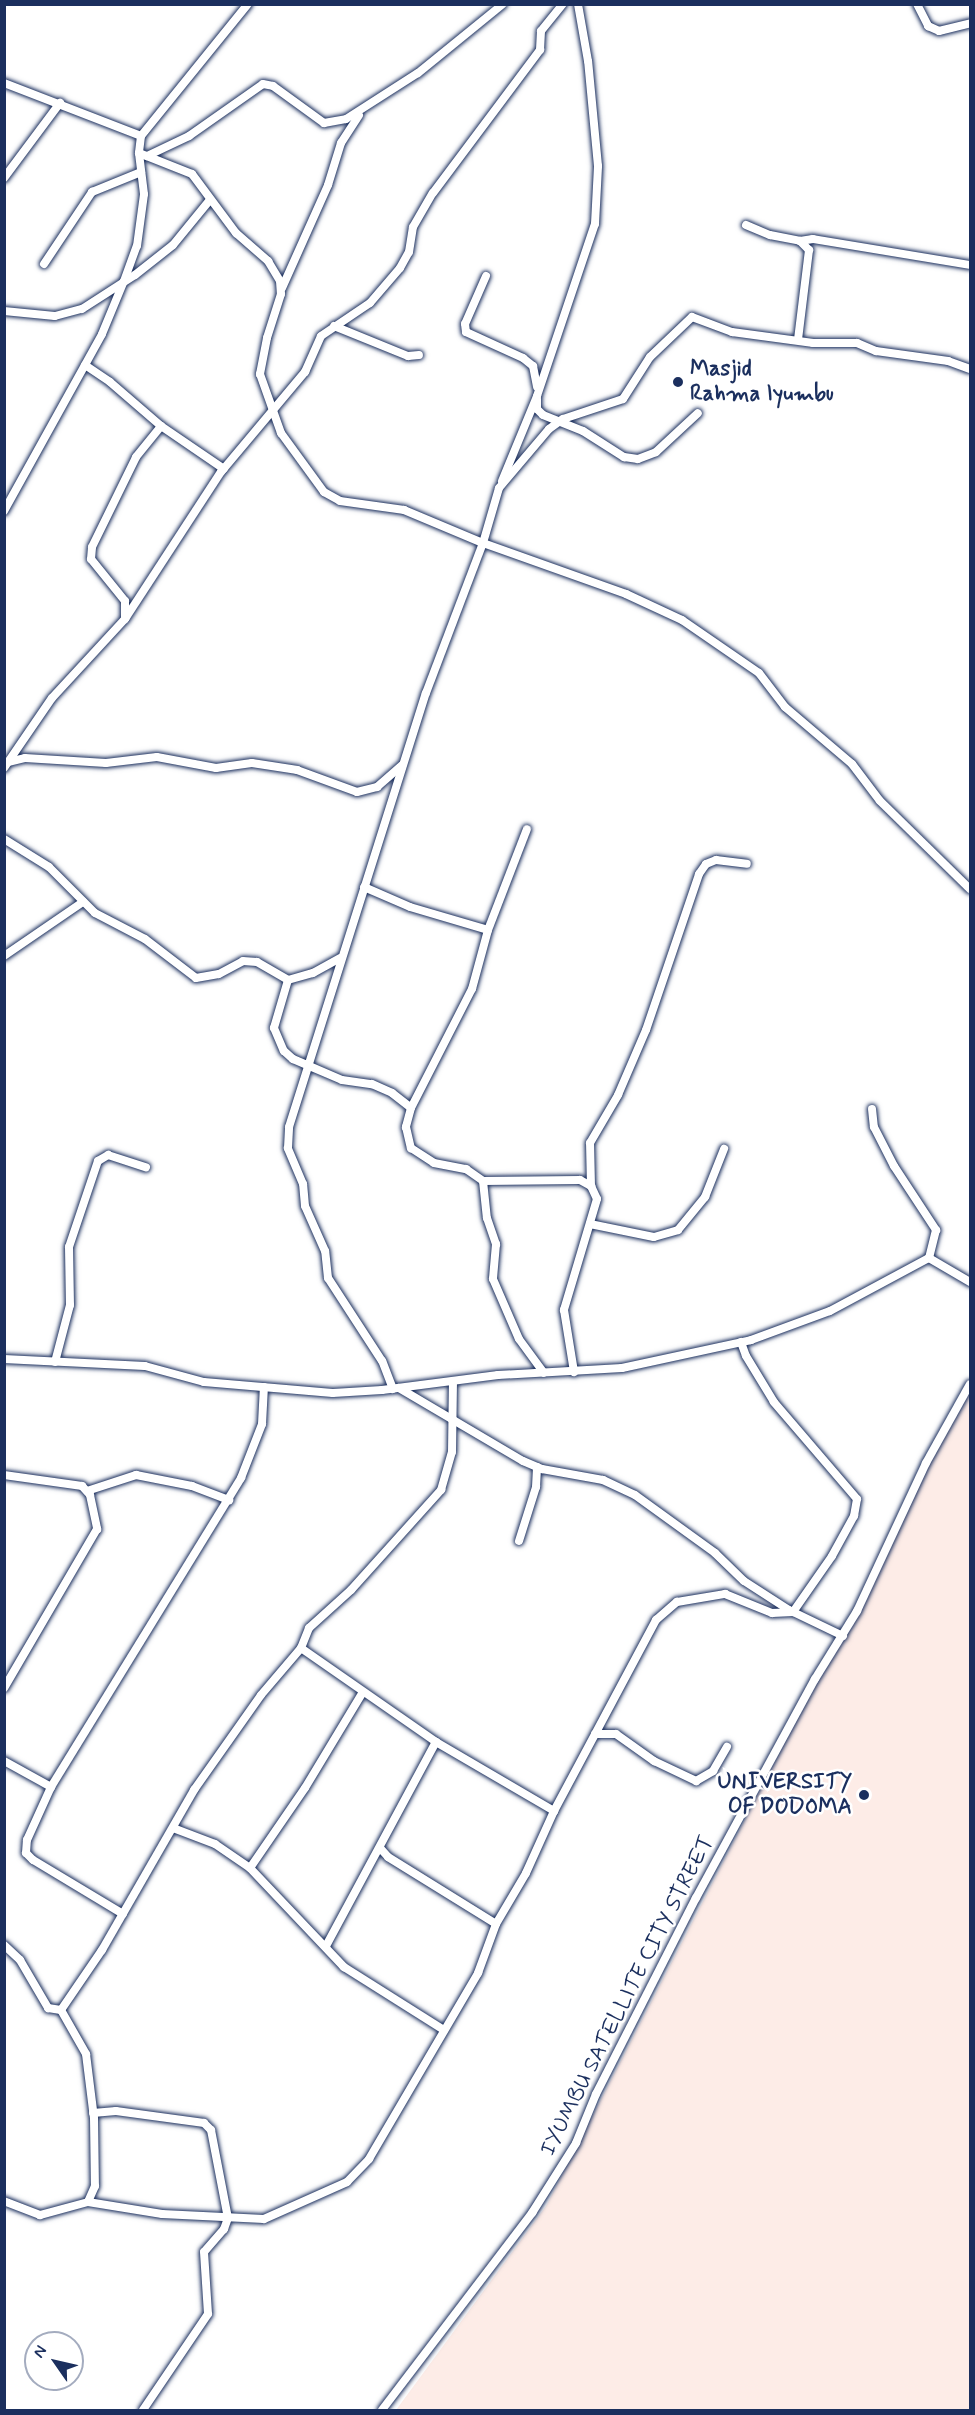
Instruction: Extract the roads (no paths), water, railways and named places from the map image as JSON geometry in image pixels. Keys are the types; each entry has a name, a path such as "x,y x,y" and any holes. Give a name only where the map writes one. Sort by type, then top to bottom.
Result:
{"street":[{"path":"4,510 85,365 124,281 137,246 144,194 141,172 143,155 141,136 248,4"},
{"path":"143,155 189,136 263,84 273,86 324,123 346,119 418,73 503,4"},
{"path":"6,765 52,698 125,619 167,550 224,469 305,372 315,344 334,326 370,303 400,268 409,252 413,227 433,193 540,50 541,31 563,4"},
{"path":"578,4 588,61 598,166 595,224 537,396 499,488 483,543 403,764 392,809 340,958 310,1066 289,1127 288,1148 303,1184 305,1206 325,1251 328,1278 382,1361 396,1388 537,1467 603,1480 635,1495 715,1554 744,1581 793,1612 843,1636"},
{"path":"916,4 928,26 939,31 970,23"},
{"path":"4,83 141,136"},
{"path":"4,178 60,103"},
{"path":"367,106 346,132 328,185 282,288 260,366 272,411 303,467 334,498 404,510 483,543 626,594 682,620 744,661 767,682 785,707 852,764 880,801 970,889"},
{"path":"143,155 192,174 209,201 236,233 268,261 282,288"},
{"path":"44,264 92,192 141,172"},
{"path":"4,311 66,315 124,281 173,245 209,201"},
{"path":"746,225 770,236 800,241 813,239 970,265"},
{"path":"798,339 809,250 800,241"},
{"path":"486,276 465,324 466,332 532,366 537,409 558,423 583,431 624,457 638,459 656,452 698,413"},
{"path":"499,488 558,423 623,399 650,357 692,317 732,332 798,339 813,343 857,343 876,351 948,361 970,369"},
{"path":"334,326 408,356 419,355"},
{"path":"85,365 110,382 161,426 224,469"},
{"path":"125,619 125,602 91,559 92,547 136,458 161,426"},
{"path":"6,765 25,758 106,763 157,757 216,768 252,763 297,770 357,792 377,787 403,764"},
{"path":"527,829 488,930 472,989 411,1108 406,1127 411,1148 434,1163 466,1169 483,1181 580,1180 591,1186"},
{"path":"4,839 49,867 83,902 104,919 145,939 196,978 219,974 243,961 257,962 288,980 313,973 340,958"},
{"path":"574,1371 564,1310 597,1199 591,1186 590,1143 618,1095 646,1030 699,874 706,864 716,860 747,864"},
{"path":"364,887 410,907 488,930"},
{"path":"4,956 83,902"},
{"path":"288,980 274,1028 284,1051 342,1080 372,1084 392,1093 411,1108"},
{"path":"4,1359 145,1366 204,1382 333,1393 453,1383 498,1375 622,1368 741,1342 830,1311 929,1258 936,1230 894,1166 874,1127 872,1109"},
{"path":"590,1224 654,1237 678,1230 705,1197 724,1149"},
{"path":"55,1362 70,1305 69,1247 98,1161 108,1155 146,1167"},
{"path":"483,1181 487,1193 487,1218 496,1244 493,1279 519,1339 544,1373"},
{"path":"929,1258 970,1282"},
{"path":"741,1342 746,1356 774,1402 856,1498 854,1516 832,1556 793,1612"},
{"path":"61,2010 123,1914 194,1790 261,1695 301,1648 309,1628 351,1590 441,1490 452,1452 453,1383"},
{"name":"IYUMBU SATELLITE CITY STREET","path":"382,2410 532,2213 576,2143 596,2094 700,1890 815,1679 843,1636 926,1463 970,1384"},
{"path":"123,1914 26,1853 27,1840 51,1786 229,1500 252,1455 262,1424 264,1387"},
{"path":"519,1541 536,1487 537,1467"},
{"path":"4,1475 71,1482 87,1491 97,1529 92,1542 22,1653 4,1688"},
{"path":"87,1491 136,1475 192,1486 229,1500"},
{"path":"4,2201 40,2215 88,2202 162,2214 264,2219 347,2182 369,2159 478,1973 496,1924 526,1873 554,1811 656,1620 677,1602 725,1594 772,1613 793,1612"},
{"path":"301,1648 435,1743 554,1811"},
{"path":"250,1868 305,1788 363,1692"},
{"path":"595,1734 616,1734 654,1761 696,1781 713,1771 727,1747"},
{"path":"326,1946 368,1863 380,1848 435,1743"},
{"path":"4,1761 51,1786"},
{"path":"173,1828 215,1844 250,1868 344,1967 444,2030"},
{"path":"380,1848 388,1857 496,1924"},
{"path":"4,1945 20,1960 48,2008 61,2010"},
{"path":"61,2010 86,2054 93,2113 95,2186 88,2202"},
{"path":"93,2113 116,2111 204,2123 211,2130 228,2218 224,2229 204,2252 208,2314 143,2410"}],"place":[{"name":"Masjid Rahma Iyumbu","path":"678,382"},
{"name":"UNIVERSITY OF DODOMA","path":"864,1795"}]}
